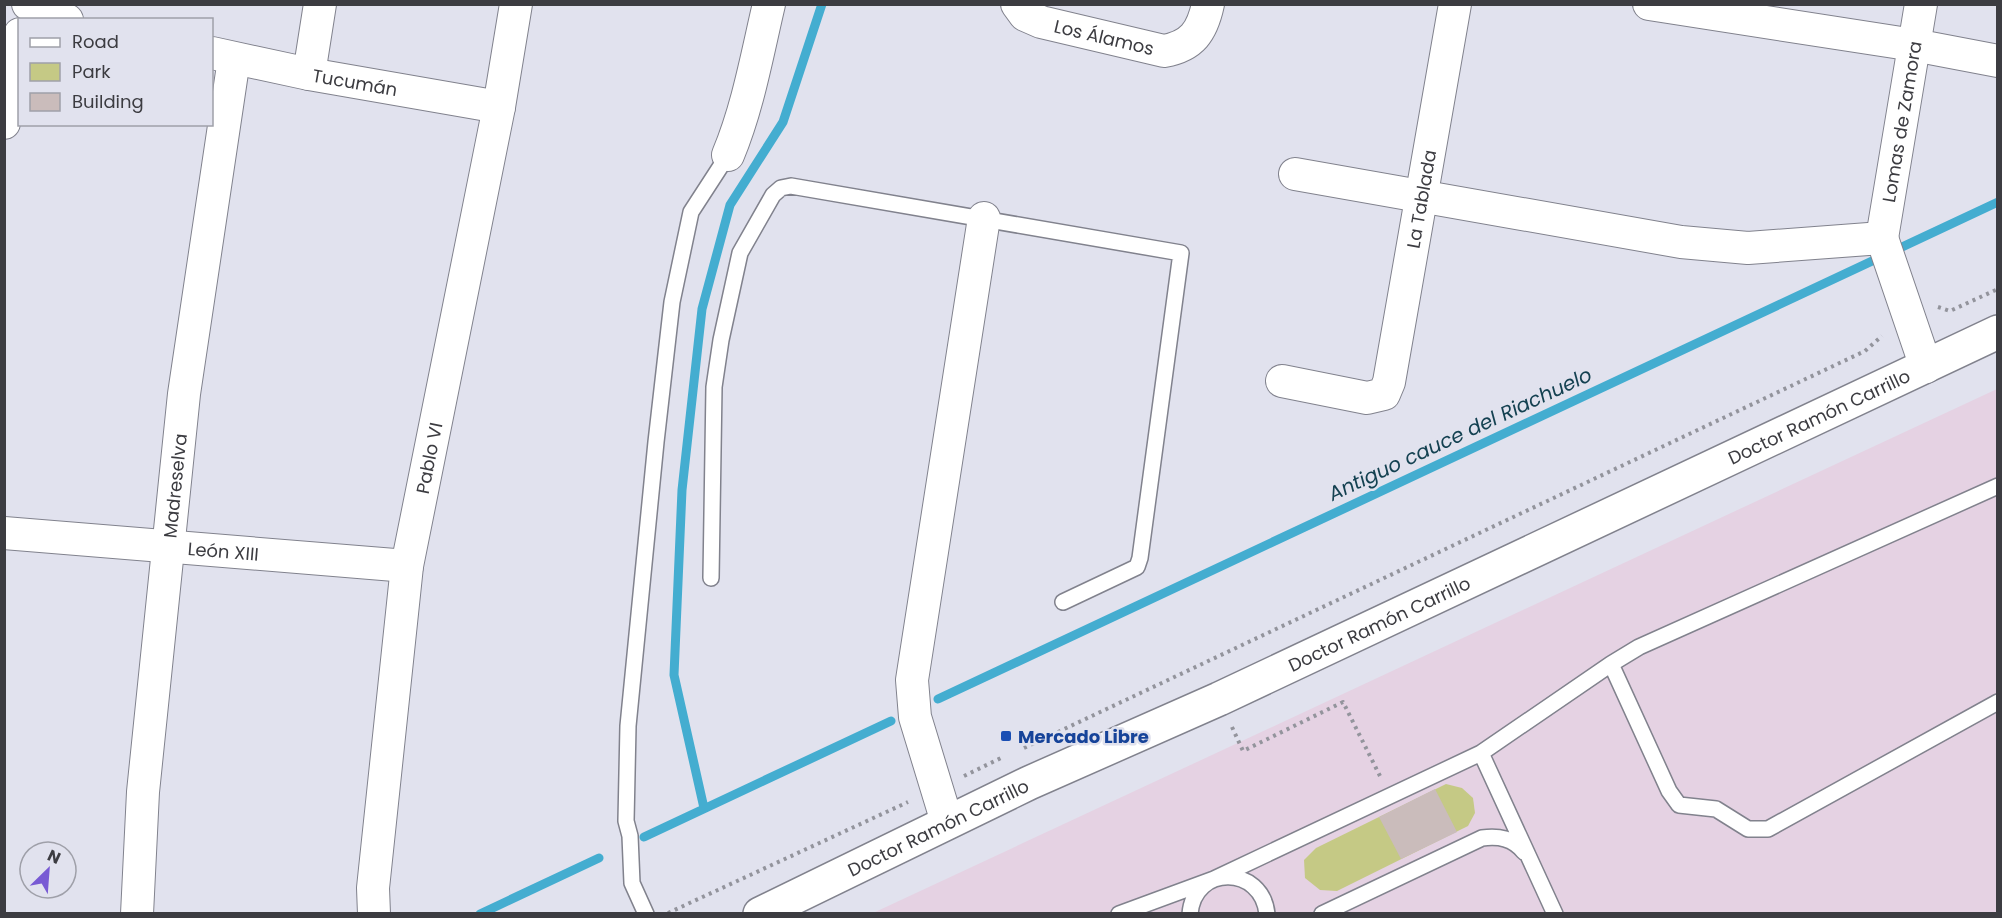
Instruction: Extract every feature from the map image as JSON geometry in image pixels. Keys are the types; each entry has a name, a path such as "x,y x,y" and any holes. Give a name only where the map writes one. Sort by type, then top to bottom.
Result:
{"street":[{"path":"26,4 58,18"},
{"path":"309,74 320,4"},
{"name":"Pablo VI","path":"374,914 373,888 407,566 499,107 516,4"},
{"path":"728,155 746,104 769,4"},
{"name":"Los Álamos","path":"1017,4 1025,15 1041,22 1164,51 1180,48 1190,41 1200,29 1208,4"},
{"name":"La Tablada","path":"1282,381 1367,398 1384,394 1389,382 1455,4"},
{"path":"1649,4 1914,45 1998,61"},
{"name":"Lomas de Zamora","path":"1882,239 1921,4"},
{"path":"4,123 18,45"},
{"name":"Tucumán","path":"223,56 309,74 499,107"},
{"name":"Madreselva","path":"137,914 142,792 167,547 223,56"},
{"path":"1295,174 1681,242 1748,248 1882,239 1926,367"},
{"path":"947,822 915,717 912,680 984,218"},
{"name":"Doctor Ramón Carrillo","path":"760,914 947,822 1219,699 1998,332"},
{"name":"León XIII","path":"4,533 407,566"}],"lane":[{"path":"646,914 632,883 630,836 626,821 628,726 656,442 672,302 691,212 728,155"},
{"path":"711,578 714,387 721,340 740,253 773,195 781,188 791,186 1181,253 1137,567 1063,602"},
{"path":"1190,914 1195,895 1203,885 1481,753 1639,647 1998,486"},
{"path":"1611,664 1669,791 1679,804 1716,809 1748,830 1768,829 1998,702"},
{"path":"1481,753 1552,913"},
{"path":"1322,914 1482,838 1503,837 1520,847 1528,857"},
{"path":"1119,914 1227,876 1240,878 1251,884 1266,904 1267,914"}],"path":[{"path":"1022,748 1865,351 1887,332 1936,306 1950,311 1998,289"},
{"path":"1202,664 1243,751 1343,702 1382,781"},
{"path":"667,914 1011,754"}],"shaded area":[{"path":"1997,389 1997,913 873,913"}],"green space":[{"path":"1446,784 1462,788 1473,798 1475,813 1468,826 1337,891 1320,890 1305,878 1304,860 1316,848"}],"building":[{"path":"1435,789 1457,832 1401,859 1379,817"}],"waterway":[{"path":"704,808 674,675 682,490 702,309 730,205 783,122 822,4"},
{"name":"Antiguo cauce del Riachuelo","path":"938,699 1998,202"},
{"name":"Antiguo cauce del Riachuelo","path":"644,837 891,721"},
{"name":"Antiguo cauce del Riachuelo","path":"480,914 599,858"}],"place":[{"name":"Mercado Libre","path":"1006,736"}]}
